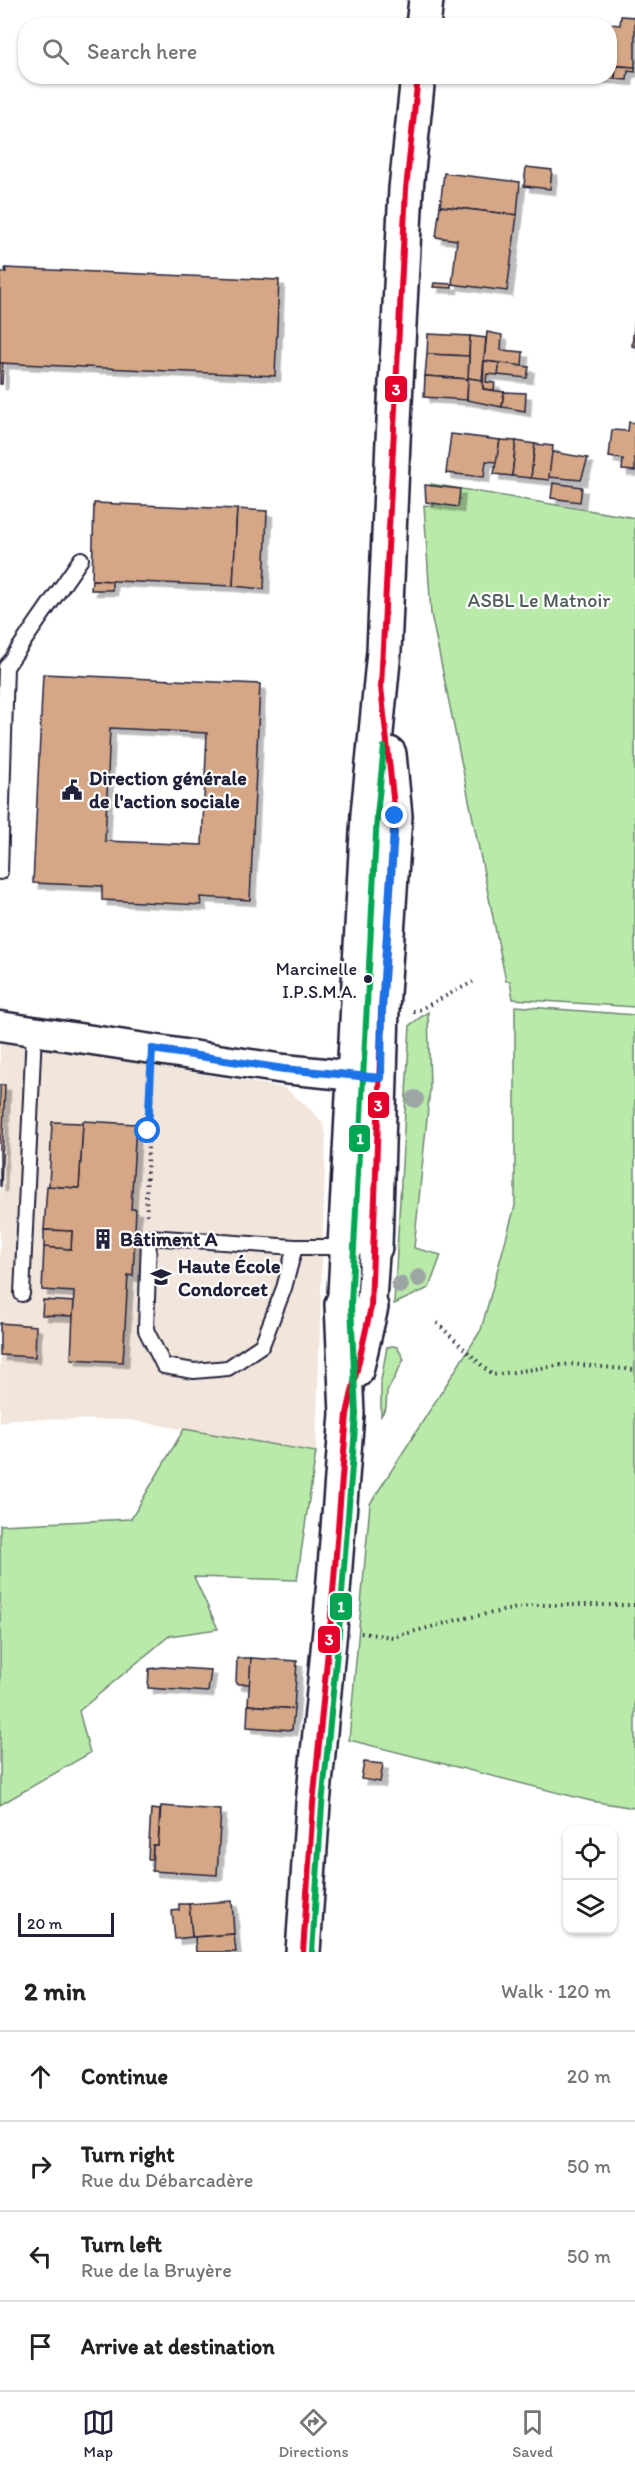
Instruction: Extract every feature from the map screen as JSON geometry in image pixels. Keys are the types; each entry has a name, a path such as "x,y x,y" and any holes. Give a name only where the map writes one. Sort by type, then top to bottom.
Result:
{"street":[{"path":"424,18 426,0"},
{"path":"303,1952 313,1804 357,1306 368,1077 368,814 381,687 406,189 417,84"},
{"path":"368,1077 382,1009 395,816 381,687"},
{"path":"0,1026 284,1069 368,1077"}],"lane":[{"path":"0,872 6,667 81,559"},
{"path":"22,1294 34,1032"},
{"path":"295,1247 284,1288 262,1345 228,1368 194,1371 164,1366 146,1330 149,1237 295,1247 360,1247"}],"path":[{"path":"382,1009 417,1011 473,982"},
{"path":"149,1237 146,1197 152,1049"},
{"path":"436,1323 492,1375 570,1364 635,1370"},
{"path":"330,1630 393,1637 461,1619 533,1605 635,1605"}],"shaded area":[{"name":"Haute École Condorcet","path":"0,1040 285,1088 322,1122 326,1134 316,1452 129,1420 11,1419 0,1423"}],"green space":[{"name":"ASBL Le Matnoir","path":"431,484 635,518 635,1007 513,999 510,981 506,981 431,614 424,505 434,506"},
{"path":"515,1006 635,1015 635,1808 591,1801 349,1740 370,1504 481,1330 515,1206"},
{"path":"428,1012 430,1088 414,1248 441,1255 429,1288 394,1304 410,1025"},
{"path":"387,1347 397,1347 404,1359 387,1392 386,1408 381,1416 381,1380"},
{"path":"184,1429 316,1452 297,1580 194,1577 218,1629 169,1636 79,1711 90,1753 0,1805 0,1525 131,1519"}],"building":[{"path":"621,16 635,17 635,67 617,66 617,25 620,25"},
{"path":"617,66 635,67 635,72 628,71 627,80 617,79"},
{"path":"526,167 552,170 550,189 524,186"},
{"path":"444,173 520,182 517,215 440,206"},
{"path":"440,206 517,215 507,291 452,284 457,240 436,237"},
{"path":"5,268 279,280 275,376 0,363 0,272 6,272"},
{"path":"434,283 452,284 452,288 433,287"},
{"path":"635,318 635,347 632,346"},
{"path":"487,332 502,335 501,350 523,352 522,366 484,361"},
{"path":"428,334 470,336 469,356 427,354"},
{"path":"470,336 486,338 482,380 468,378"},
{"path":"427,354 469,356 468,379 425,376"},
{"path":"484,361 500,363 498,375 487,374 486,382 495,383 494,390 483,389"},
{"path":"0,363 3,363 2,384 0,384"},
{"path":"500,363 529,367 527,378 498,375"},
{"path":"425,376 468,379 467,400 424,397"},
{"path":"468,378 482,380 483,389 504,392 502,407 467,400"},
{"path":"504,392 526,393 525,411 502,407"},
{"path":"629,422 635,423 635,471 622,470 623,459 609,457 612,430 628,431"},
{"path":"451,434 500,440 497,462 486,461 484,477 446,473"},
{"path":"500,440 516,441 512,476 494,474"},
{"path":"516,441 535,444 531,478 512,476"},
{"path":"535,444 553,446 549,480 531,478"},
{"path":"552,452 588,458 581,480 549,477"},
{"path":"553,483 582,487 580,502 551,498"},
{"path":"425,485 460,489 458,507 426,502"},
{"path":"94,503 237,509 233,586 92,580"},
{"path":"237,509 267,511 264,589 233,586"},
{"path":"92,580 112,581 112,590 91,590"},
{"name":"Direction générale de l'action sociale","path":"43,674 260,684 250,900 200,897 201,905 102,900 102,886 33,883","holes":["110,728 207,733 202,845 105,841"]},
{"path":"0,1085 5,1085 1,1186 0,1186"},
{"name":"Bâtiment A","path":"83,1121 136,1124 131,1209 136,1209 133,1276 128,1275 123,1362 71,1359 74,1292 42,1290 44,1247 71,1249 72,1231 44,1230 47,1186 79,1188"},
{"path":"52,1122 83,1123 79,1188 49,1186"},
{"path":"44,1230 72,1231 71,1249 44,1247"},
{"path":"43,1300 74,1302 73,1316 42,1315"},
{"path":"0,1323 36,1326 35,1357 0,1355"},
{"path":"237,1658 251,1658 250,1684 236,1684"},
{"path":"251,1658 297,1661 294,1709 248,1705"},
{"path":"162,1667 211,1670 208,1692 148,1688 149,1669"},
{"path":"248,1705 294,1709 292,1730 247,1727"},
{"path":"364,1762 383,1764 380,1782 361,1779"},
{"path":"161,1806 221,1810 217,1875 152,1871 153,1845 158,1845"},
{"path":"151,1809 160,1810 158,1845 153,1845 152,1859 148,1859"},
{"path":"232,1901 234,1934 192,1937 189,1904"},
{"path":"179,1904 189,1904 192,1937 175,1939 172,1911 179,1910"},
{"path":"234,1934 236,1952 196,1952 195,1937"}],"transit line":[{"name":"3","path":"303,1952 313,1804 330,1630 347,1414 371,1307 382,1009 395,816 381,687 406,189 417,84"},
{"name":"1","path":"312,1952 322,1805 339,1631 356,1415 351,1304 377,815 384,747"}],"place":[{"name":"Direction générale de l'action sociale","path":"72,790"},
{"name":"Marcinelle I.P.S.M.A.","path":"368,979"},
{"name":"Bâtiment A","path":"103,1239"},
{"name":"Haute École Condorcet","path":"161,1277"}],"route":[{"path":"148,1131 152,1049 284,1069 381,1078 382,1009 395,816"}]}
